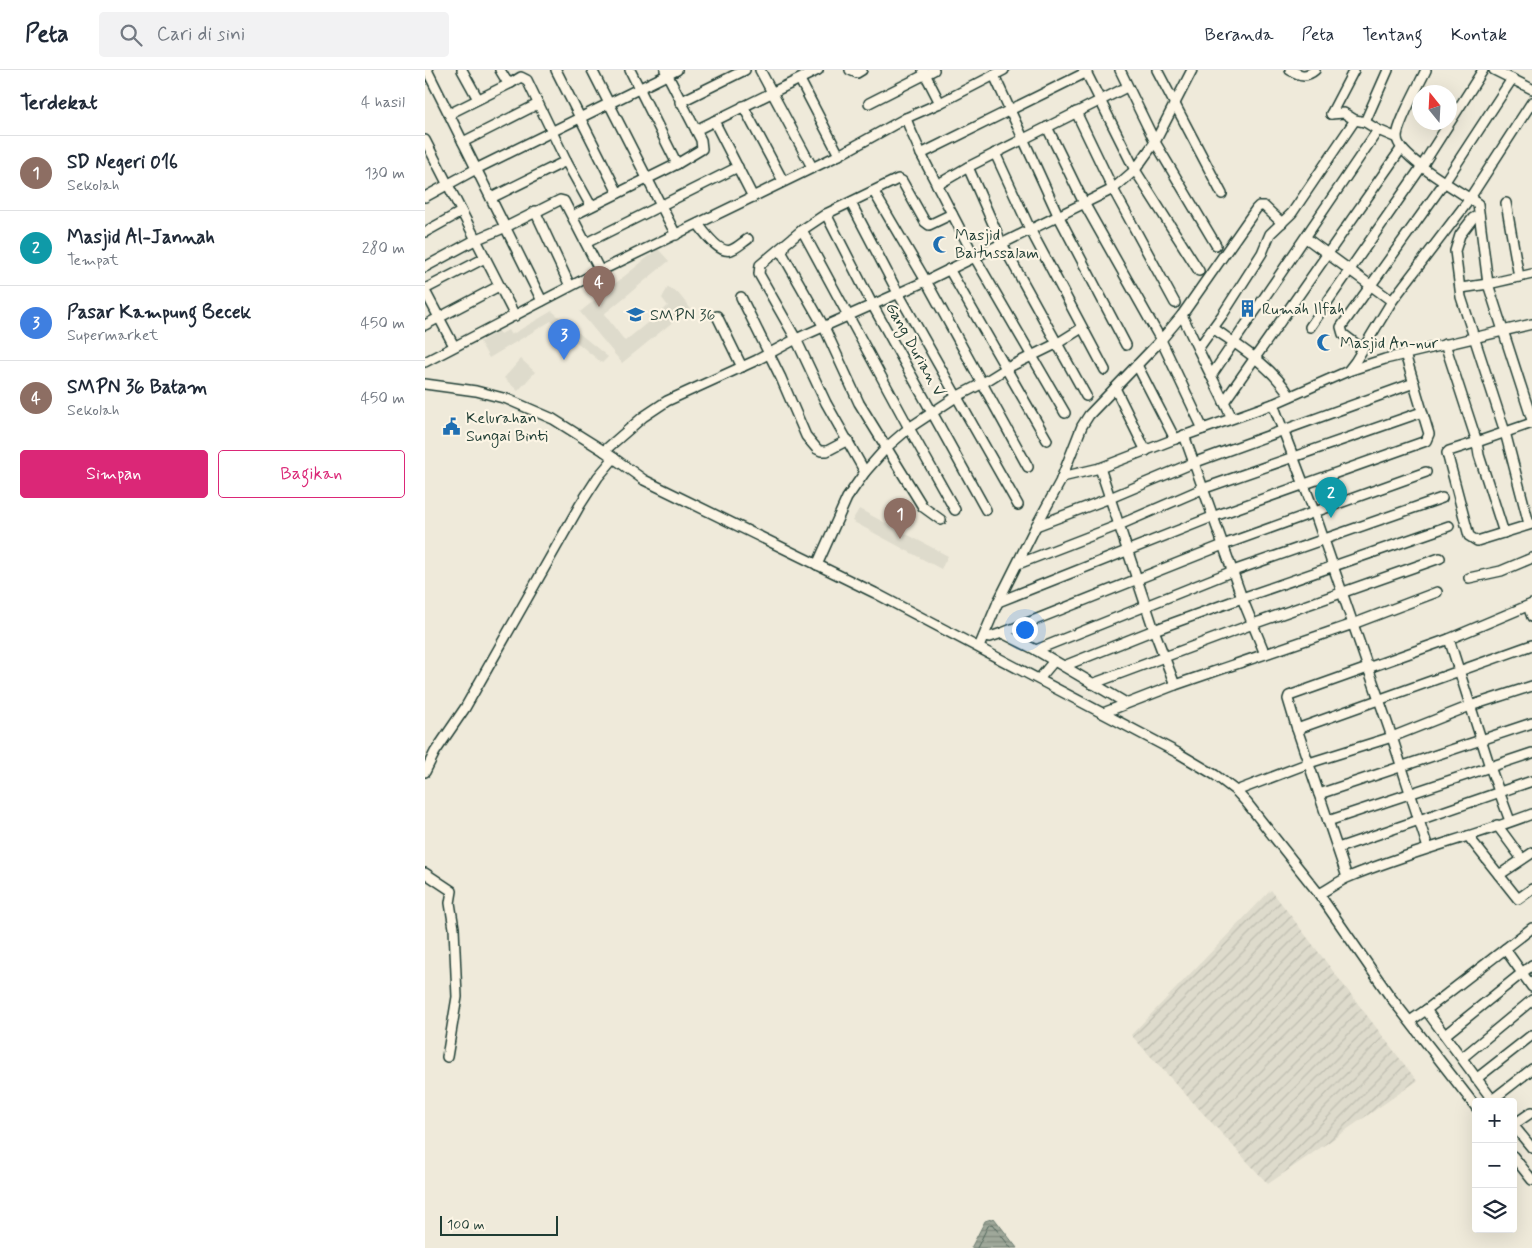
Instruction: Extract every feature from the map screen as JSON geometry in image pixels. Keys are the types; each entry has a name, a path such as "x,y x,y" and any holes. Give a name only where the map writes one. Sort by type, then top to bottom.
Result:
{"street":[{"path":"427,70 542,301"},
{"path":"462,70 477,99"},
{"path":"500,70 506,80 511,83"},
{"path":"556,70 618,193"},
{"path":"592,70 676,235"},
{"path":"630,70 677,164"},
{"path":"425,197 476,169 609,105 666,72 677,70"},
{"path":"680,102 745,70"},
{"path":"760,70 812,168"},
{"path":"695,130 818,70"},
{"path":"850,70 857,73 862,70"},
{"path":"869,103 924,72 934,70"},
{"path":"425,362 600,271 753,198 906,118 1004,70"},
{"path":"1120,70 1155,142 1216,245"},
{"path":"1157,70 1222,194"},
{"path":"604,451 643,417 667,401 872,304 926,281 1001,242 1113,188 1135,170 1155,142 1192,70"},
{"path":"1290,70 1302,76 1310,74 1315,70"},
{"path":"1354,70 1331,114 1337,112 1344,113 1355,120 1365,122 1397,138"},
{"path":"1365,122 1388,70"},
{"path":"1426,70 1409,104 1397,138 1401,149 1445,183 1478,204 1489,284 1532,422 1505,432 1477,442 1449,450 1447,453 1469,536 1477,540 1531,524 1505,432 1461,297 1455,251 1460,235 1473,218 1479,214"},
{"path":"1310,327 1422,166 1483,70"},
{"path":"1494,70 1532,89"},
{"path":"921,154 1086,71 1135,170 1199,271"},
{"path":"573,217 591,206 677,164 702,149 701,140 666,72"},
{"path":"924,72 940,103"},
{"path":"994,75 1057,215 1126,345"},
{"path":"449,114 521,77 527,80 566,161 591,206"},
{"path":"1363,349 1343,334 1341,327 1445,183 1512,79"},
{"path":"800,80 839,154"},
{"path":"937,185 1022,139 1127,87"},
{"path":"1347,372 1392,301 1470,198 1532,102"},
{"path":"463,142 539,104"},
{"path":"743,106 783,181"},
{"path":"1076,112 1113,188 1175,303"},
{"path":"906,118 910,132 974,256 1065,413"},
{"path":"1198,349 1262,253 1270,234 1292,213 1355,120"},
{"path":"715,121 753,198"},
{"path":"1047,127 1084,203 1161,340 1203,429"},
{"path":"1211,376 1378,130"},
{"path":"425,140 515,316"},
{"path":"1225,402 1401,149"},
{"path":"995,153 1030,229 1105,370"},
{"path":"425,162 435,158"},
{"path":"491,198 566,161"},
{"path":"586,244 738,167"},
{"path":"968,167 1001,242 1086,396"},
{"path":"865,472 826,403 797,339 759,274 760,266 803,230 826,214 898,180 902,180 925,222 929,225 952,214"},
{"path":"873,192 926,281 1028,467"},
{"path":"425,267 475,240 560,200 564,201 600,271"},
{"path":"1506,203 1519,277"},
{"path":"849,204 852,204 898,293 1018,505"},
{"path":"979,647 998,602 1062,477 1082,426 1182,315 1256,209 1259,206 1263,206 1282,223"},
{"path":"425,232 461,212"},
{"path":"535,212 571,286"},
{"name":"Gang Durian V","path":"826,214 872,304 986,510"},
{"path":"698,224 712,242 724,250 731,250 748,239"},
{"path":"803,230 955,510"},
{"path":"1306,238 1392,301"},
{"path":"784,247 782,253 824,327 859,403 923,506 941,520"},
{"path":"454,346 425,290 485,258"},
{"path":"949,269 1047,440"},
{"path":"1461,288 1532,274"},
{"path":"425,325 499,286"},
{"path":"741,298 806,436 821,451 827,451 848,440"},
{"path":"1182,315 1232,418"},
{"path":"717,316 742,367"},
{"path":"1062,477 1100,468 1273,404 1347,372 1445,344 1503,330 1531,327"},
{"path":"817,565 847,498 865,472 887,447 909,428 956,397 1007,368 1058,344 1082,328"},
{"path":"1213,328 1256,358 1284,387 1289,396"},
{"path":"1445,344 1504,533"},
{"path":"998,602 1212,517 1426,441 1429,434 1405,354"},
{"path":"1137,365 1175,439"},
{"path":"1036,526 1110,498 1193,463 1414,383"},
{"path":"425,384 477,391 507,399 553,419 604,451 644,480 979,647 1186,757 1215,775 1236,791 1247,803 1319,894 1389,995 1472,1102"},
{"path":"1115,388 1146,451"},
{"path":"1273,404 1314,511 1402,766 1428,848"},
{"path":"1018,564 1119,525 1202,489 1422,412"},
{"path":"1184,436 1242,598 1265,654"},
{"path":"425,772 435,752 465,708 580,505 598,477 614,458"},
{"path":"1100,468 1154,630 1175,685"},
{"path":"984,636 990,637 1002,633 1223,544 1425,472"},
{"path":"1036,650 1146,604 1233,571 1442,498"},
{"path":"1064,666 1154,630 1242,598 1449,526"},
{"path":"1092,684 1253,624 1440,558"},
{"path":"1469,578 1501,571 1532,558"},
{"path":"1103,713 1175,685 1353,624 1437,592"},
{"path":"1347,877 1297,729 1288,699 1289,696 1449,639 1530,605 1532,617"},
{"path":"1002,633 1036,650 1126,703"},
{"path":"1449,639 1490,767 1510,821"},
{"path":"1297,729 1532,645"},
{"path":"1039,679 1054,661"},
{"path":"1236,791 1309,763 1392,737 1470,706 1532,686"},
{"path":"1319,794 1532,723"},
{"path":"1328,821 1532,753"},
{"path":"1337,848 1532,781"},
{"path":"1319,894 1347,877 1497,825 1530,818"},
{"path":"1497,825 1522,860"},
{"path":"1468,836 1518,899 1532,889"},
{"path":"1499,875 1532,852"},
{"path":"425,873 452,892 450,903 454,928 457,997 447,1057"},
{"path":"1410,1021 1532,928"},
{"path":"1505,949 1532,987"},
{"path":"1445,1035 1532,965"},
{"path":"1461,1058 1532,1000"},
{"path":"1426,1010 1491,1098"},
{"path":"1475,1079 1532,1035"},
{"path":"1497,1098 1532,1069"},
{"path":"1532,1112 1513,1125 1532,1148"},
{"path":"1517,1161 1532,1180"}],"shaded area":[{"path":"658,249 669,261 604,314 625,341 668,306 662,298 668,287 678,293 690,308 622,363 580,312"},
{"path":"552,311 608,357 602,363 551,321 489,358 480,342 498,331 501,334 508,330 511,335"},
{"path":"521,359 535,372 518,391 504,378"},
{"path":"859,509 948,556 941,569 852,521"},
{"path":"1271,890 1417,1081 1268,1184 1131,1035"}],"water":[{"path":"994,1218 1017,1248 971,1248 985,1221"}],"place":[{"name":"Masjid Baitussalam","path":"941,244"},
{"name":"SMPN 36 Batam","path":"599,307"},
{"name":"Rumah Ilfah","path":"1248,309"},
{"name":"SMPN 36","path":"636,315"},
{"name":"Masjid An-nur","path":"1326,343"},
{"name":"Pasar Kampung Becek","path":"564,360"},
{"name":"Kelurahan Sungai Binti","path":"452,427"},
{"name":"Masjid Al-Jannah","path":"1331,518"},
{"name":"SD Negeri 016","path":"900,539"}]}
